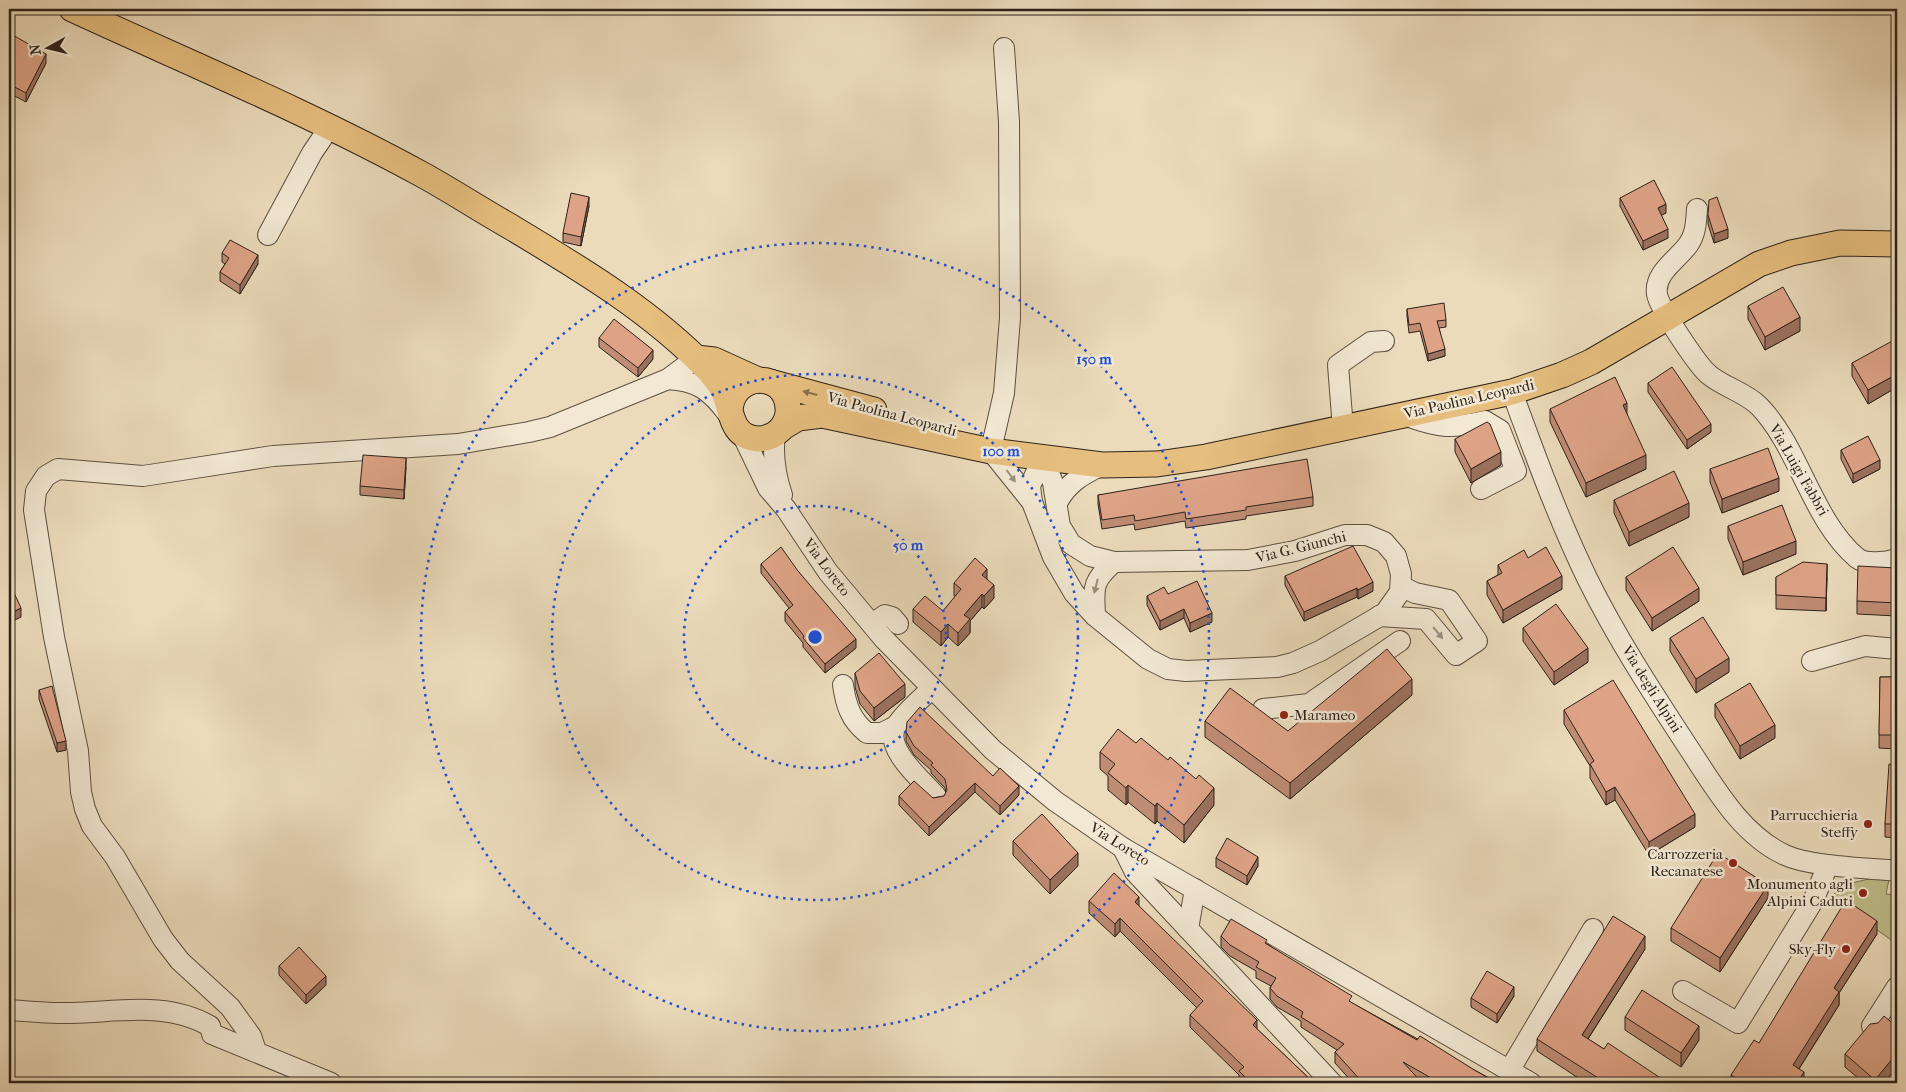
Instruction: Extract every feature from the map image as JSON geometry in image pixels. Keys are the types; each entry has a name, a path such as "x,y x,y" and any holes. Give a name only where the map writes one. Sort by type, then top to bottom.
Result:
{"main road":[{"path":"72,9 329,128 422,175 566,260 636,307 696,358 714,377 724,392 734,420 758,439 779,430 788,415 787,401 781,390 714,360 696,358"},
{"name":"Via Paolina Leopardi","path":"779,430 798,418 822,414 1043,457 1102,464 1158,464 1216,455 1512,392 1562,375 1591,362 1759,264 1791,253 1840,243 1897,244"},
{"path":"734,420 731,400 737,390 747,383 764,381"},
{"name":"Via Paolina Leopardi","path":"764,381 992,446"}],"street":[{"path":"1004,48 1009,122 1010,318 1004,393 992,446 1032,502 1054,557 1074,593 1095,616 1148,659 1168,669 1186,671 1285,665 1320,651 1379,616 1396,599 1401,586 1415,593 1449,600 1477,641 1456,654 1426,619 1379,616"},
{"path":"268,235 312,153 329,128"},
{"path":"1666,317 1657,295 1658,284 1662,274 1689,244 1696,230 1697,209"},
{"name":"Via Luigi Fabbri","path":"1666,317 1707,374 1757,404 1775,424 1811,494 1844,544 1859,560 1884,563 1897,559"},
{"path":"1343,429 1338,365 1371,342 1384,342"},
{"path":"256,1051 251,1036 230,1007 180,960 163,939 115,857 92,826 85,810 81,792 78,751 54,637 34,510 36,491 46,476 58,469 143,476 273,456 458,444 529,432 550,426 668,379 696,358"},
{"name":"Via Loreto","path":"668,379 689,380 706,390 734,420 768,488 786,509 828,572 872,624 931,688 993,750 1055,801 1123,848 1531,1083"},
{"name":"Via degli Alpini","path":"1512,392 1541,472 1588,578 1638,671 1720,796 1752,834 1786,856 1828,865 1897,870"},
{"path":"1404,415 1433,426 1456,427 1486,420 1500,430 1516,472 1481,489"},
{"name":"Via Loreto","path":"779,430 772,452 774,470 786,509"},
{"path":"1032,502 1030,486 1043,457"},
{"name":"Via G. Giunchi","path":"1043,457 1058,501 1060,526 1071,544 1090,556 1114,562 1248,560 1295,551 1345,535 1367,534 1384,542 1396,556 1401,574 1401,586"},
{"path":"1058,501 1066,488 1075,479 1102,464"},
{"path":"1095,616 1094,589 1099,575 1114,562"},
{"path":"872,624 884,615 892,617 898,624"},
{"path":"1264,709 1309,704 1400,641"},
{"path":"1812,662 1865,646 1897,648"},
{"path":"843,685 846,706 857,725 867,734 882,733 896,726 931,688"},
{"path":"896,726 892,736 895,750 936,796"},
{"path":"1123,848 1135,872 1332,1083"},
{"path":"1683,991 1738,1023 1813,901 1828,865"},
{"path":"1188,929 1195,889"},
{"path":"1509,1070 1593,929"},
{"path":"1872,1026 1897,987"},
{"path":"9,1010 59,1014 115,1010 172,1012 196,1018 210,1026 212,1034 331,1083"}],"green space":[{"path":"1869,879 1889,879 1886,894 1897,895 1897,944 1830,897 1847,884"}],"building":[{"path":"11,34 46,54 26,93 9,84 9,38"},
{"path":"1654,180 1666,204 1658,208 1668,229 1643,241 1620,198"},
{"path":"571,193 589,197 581,237 563,233"},
{"path":"1717,197 1728,229 1714,234 1708,215 1709,200"},
{"path":"230,240 258,255 240,285 220,272 229,258 222,253"},
{"path":"1783,287 1800,317 1765,337 1748,306"},
{"path":"1444,303 1446,320 1437,321 1445,349 1428,354 1420,323 1409,325 1407,309"},
{"path":"614,319 653,350 638,368 599,338"},
{"path":"1894,340 1897,345 1897,374 1868,390 1852,363"},
{"path":"1672,367 1711,424 1687,440 1648,383"},
{"path":"1615,377 1627,403 1623,405 1646,455 1586,483 1550,409"},
{"path":"1487,422 1490,424 1501,452 1471,469 1455,439"},
{"path":"1868,436 1880,460 1853,474 1841,450"},
{"path":"1768,448 1779,478 1722,499 1710,469"},
{"path":"363,455 406,458 404,490 360,486"},
{"path":"1307,459 1313,497 1246,507 1246,510 1186,519 1185,512 1135,521 1134,515 1102,520 1098,495"},
{"path":"1674,471 1689,503 1629,532 1614,500"},
{"path":"1782,505 1796,541 1743,562 1728,526"},
{"path":"1353,546 1373,582 1304,612 1285,576"},
{"path":"781,547 798,571 856,639 825,664 803,638 804,636 785,612 793,605 761,564"},
{"path":"1546,547 1562,576 1503,610 1487,581 1502,573 1498,565 1524,550 1528,558"},
{"path":"1673,547 1699,588 1652,618 1626,577"},
{"path":"975,558 987,569 982,575 994,585 984,596 982,594 964,615 970,619 958,633 948,624 941,632 913,609 925,596 943,611 961,589 954,583"},
{"path":"1803,562 1827,564 1826,598 1776,595 1776,577"},
{"path":"1858,566 1897,568 1897,603 1857,601"},
{"path":"1197,581 1212,613 1190,623 1184,609 1160,621 1147,596 1164,587 1168,594"},
{"path":"9,582 21,608 9,614"},
{"path":"1556,604 1588,648 1554,672 1523,628"},
{"path":"1703,617 1729,658 1696,679 1670,638"},
{"path":"1387,649 1412,679 1290,783 1205,721 1230,688 1288,731"},
{"path":"879,653 905,684 874,708 860,691 855,673"},
{"path":"1880,677 1897,677 1897,735 1879,735"},
{"path":"1613,680 1695,814 1649,842 1615,787 1606,792 1590,764 1594,761 1564,710"},
{"path":"1750,683 1775,725 1740,746 1715,704"},
{"path":"52,686 66,741 57,743 39,690"},
{"path":"920,707 993,776 1000,768 1019,786 1000,806 975,783 929,827 899,796 914,781 933,798 944,796 947,790 945,779 931,765 933,763 914,746 906,732 907,722"},
{"path":"1118,729 1136,743 1141,738 1168,760 1170,757 1196,779 1199,775 1214,788 1184,825 1157,803 1155,806 1128,785 1126,788 1108,773 1115,764 1100,752"},
{"path":"1889,764 1897,765 1897,824 1885,824"},
{"path":"1042,814 1078,853 1050,880 1013,841"},
{"path":"1227,838 1258,857 1247,876 1216,858"},
{"path":"1718,853 1768,885 1720,958 1671,928"},
{"path":"1114,873 1139,897 1135,902 1257,1020 1253,1025 1314,1083 1251,1083 1239,1071 1244,1067 1190,1015 1203,1001 1120,918 1115,924 1089,901"},
{"path":"1846,900 1877,921 1834,988 1839,992 1793,1065 1804,1072 1797,1083 1744,1083 1731,1075 1754,1040 1759,1043"},
{"path":"1613,916 1645,936 1582,1035 1604,1049 1608,1043 1668,1083 1606,1083 1537,1039"},
{"path":"1231,919 1267,940 1265,943 1352,996 1349,1001 1417,1040 1420,1036 1498,1083 1440,1083 1403,1062 1422,1083 1363,1083 1335,1052 1344,1044 1301,1017 1303,1012 1277,996 1270,988 1276,978 1256,967 1259,962 1230,945 1221,936"},
{"path":"299,947 326,976 306,995 279,966"},
{"path":"1487,971 1514,987 1497,1014 1471,998"},
{"path":"1642,990 1699,1026 1681,1053 1625,1017"},
{"path":"1884,1016 1897,1027 1897,1053 1875,1080 1845,1054 1870,1024 1878,1023"},
{"path":"1717,1078 1722,1083 1711,1083"}],"place":[{"name":"Marameo","path":"1284,715"},
{"name":"Parrucchieria Steffy","path":"1868,824"},
{"name":"Carrozzeria Recanatese","path":"1733,863"},
{"name":"Monumento agli Alpini Caduti","path":"1863,893"},
{"name":"Sky-Fly","path":"1846,949"}]}
